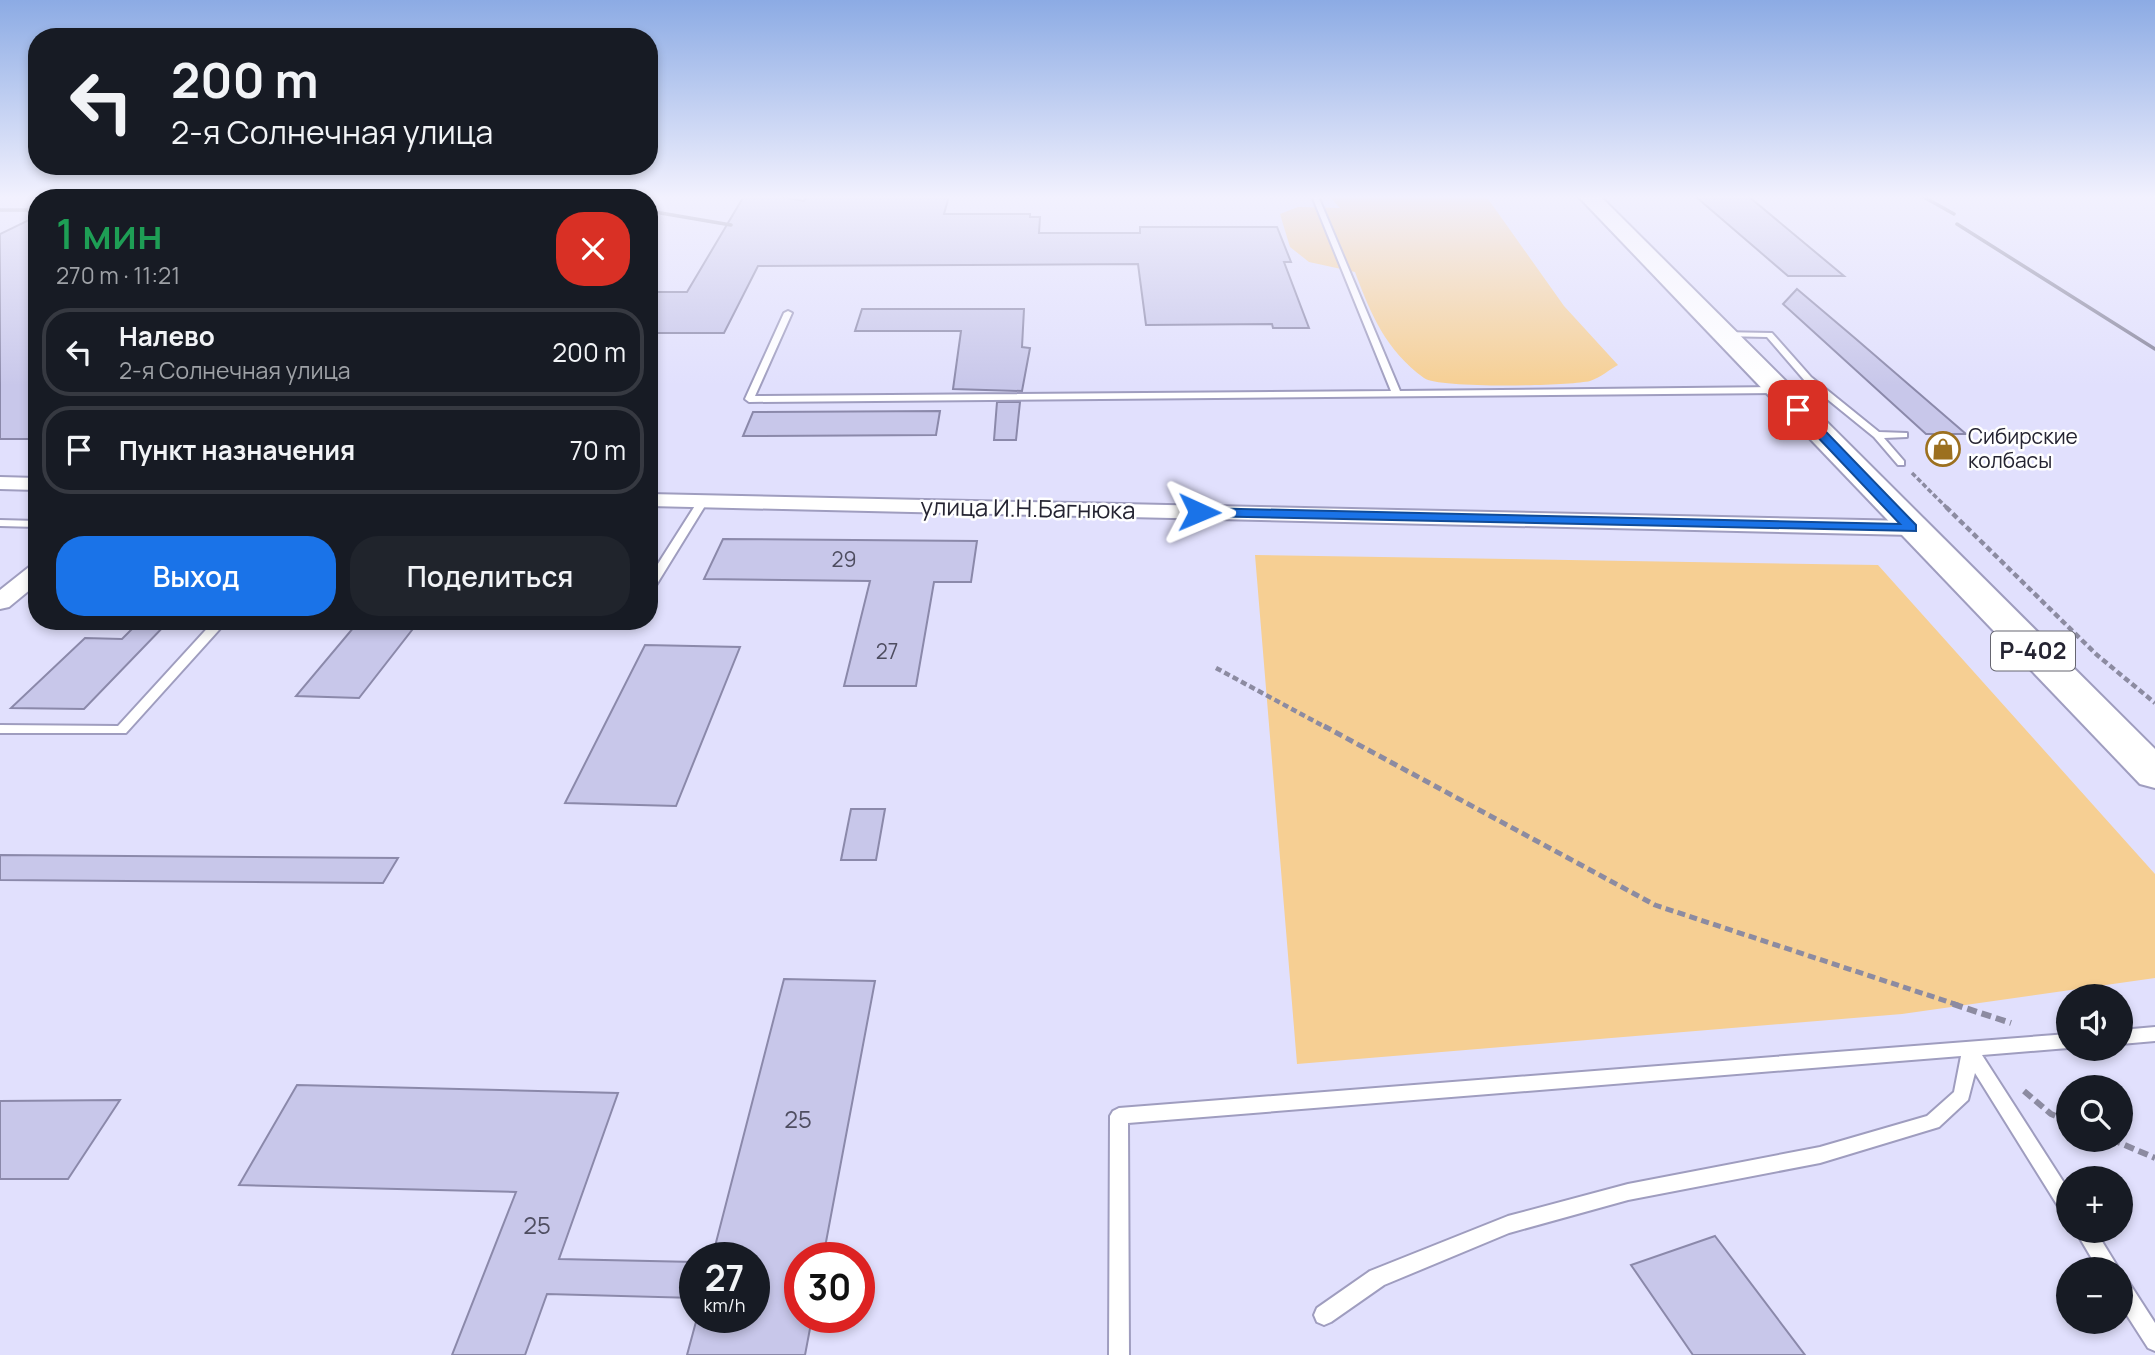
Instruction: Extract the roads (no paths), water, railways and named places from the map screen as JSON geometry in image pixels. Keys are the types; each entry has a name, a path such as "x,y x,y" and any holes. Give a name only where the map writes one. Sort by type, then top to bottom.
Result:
{"main road":[{"name":"Р-402","path":"1648,259 2155,774"}],"street":[{"path":"0,483 28,484"},
{"name":"улица И.Н.Багнюка","path":"658,500 1912,528"},
{"path":"0,602 28,579"}],"lane":[{"path":"1341,259 1397,394"},
{"path":"788,313 748,399 1779,390"},
{"path":"1721,334 1769,335 1808,379 1877,435 1901,463"},
{"path":"1877,435 1904,435"},
{"path":"658,573 703,501"},
{"path":"0,523 28,524"},
{"path":"0,729 121,730 213,630"},
{"path":"2133,1036 2155,1034"},
{"path":"1119,1355 1119,1116 2056,1042"},
{"path":"1970,1051 2056,1186"},
{"path":"1324,1315 1377,1278 1508,1225 1629,1192 1820,1155 1933,1122 1962,1095 1970,1051"},
{"path":"2133,1307 2155,1341"}],"railway":[{"path":"2013,259 2155,349"}],"place":[{"name":"Сибирские колбасы","path":"1943,449"}]}
